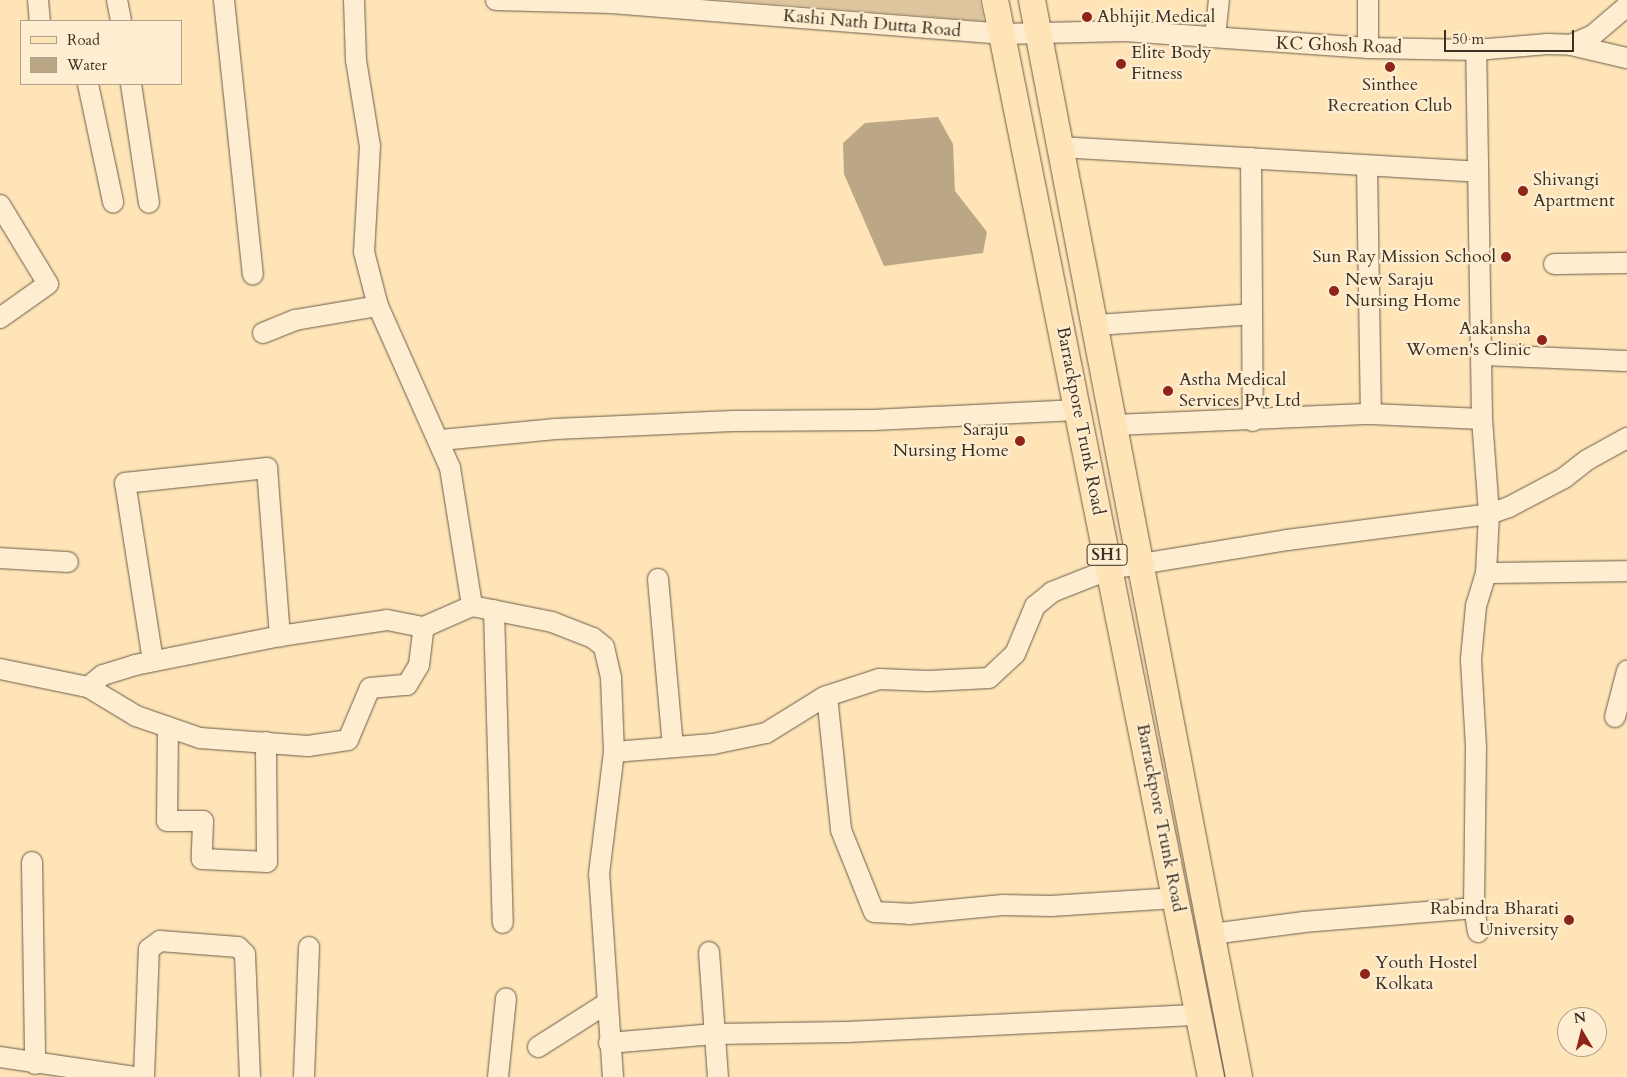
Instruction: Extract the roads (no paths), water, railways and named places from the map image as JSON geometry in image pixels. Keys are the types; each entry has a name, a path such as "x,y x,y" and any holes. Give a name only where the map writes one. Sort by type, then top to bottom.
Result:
{"main road":[{"name":"Barrackpore Trunk Road","path":"995,0 1211,1077"},
{"name":"Barrackpore Trunk Road","path":"1032,0 1240,1077"}],"street":[{"path":"38,0 40,20"},
{"path":"117,0 121,20"},
{"path":"224,0 253,274"},
{"path":"354,0 356,60 370,146 364,252 378,306 441,440 450,468 472,606"},
{"name":"Kashi Nath Dutta Road","path":"496,0 611,3 1002,34 1039,35"},
{"path":"1215,37 1219,0"},
{"path":"1368,0 1368,48"},
{"name":"KC Ghosh Road","path":"1039,35 1125,31 1368,48 1476,50 1548,44 1571,45 1593,35 1627,6"},
{"path":"1571,45 1627,58"},
{"path":"1476,50 1476,172 1482,355 1482,418 1489,514 1486,573 1476,606 1471,659 1476,747 1474,908 1478,932"},
{"path":"88,85 112,202"},
{"path":"130,85 149,203"},
{"path":"1061,147 1476,172"},
{"path":"1251,158 1252,421"},
{"path":"1367,166 1371,414"},
{"path":"0,205 48,284 0,318"},
{"path":"1554,264 1627,264"},
{"path":"264,334 295,320 378,306"},
{"path":"1096,325 1252,314"},
{"path":"1482,355 1627,361"},
{"path":"441,440 565,428 733,421 873,420 1078,410"},
{"path":"1115,425 1252,421 1371,414 1482,418"},
{"path":"614,752 713,744 766,733 827,696 879,679 928,681 989,678 1015,654 1035,606 1052,592 1110,569 1142,562 1489,514 1509,507 1564,478 1587,460 1627,442"},
{"path":"153,661 125,483 267,468 280,636"},
{"path":"0,558 68,562"},
{"path":"1486,573 1627,571"},
{"path":"658,579 673,747"},
{"path":"88,687 103,674 153,661 280,636 387,620 424,627 472,606 552,622 593,638 604,647 611,678 614,752 599,874 609,1043 613,1077"},
{"path":"494,610 503,923"},
{"path":"0,669 88,687 136,716 200,738 308,746 348,740 370,688 407,685 419,665 424,627"},
{"path":"1615,718 1627,671"},
{"path":"827,696 840,830 874,912 909,914 1003,905 1051,906 1176,898"},
{"path":"168,727 167,821 203,821 202,859 267,862 266,742"},
{"path":"32,862 35,1064"},
{"path":"1212,934 1304,922 1474,908"},
{"path":"144,1077 150,949 160,941 238,947 245,954 250,1077"},
{"path":"304,1077 309,947"},
{"path":"709,952 718,1077"},
{"path":"498,1077 506,998"},
{"path":"538,1046 607,1003"},
{"path":"609,1043 715,1034 847,1032 1199,1015"},
{"path":"6,1064 35,1064 135,1077"}],"water":[{"path":"938,117 953,144 955,191 987,232 983,253 884,266 844,174 843,143 865,123"}],"place":[{"name":"Abhijit Medical","path":"1087,17"},
{"name":"Elite Body Fitness","path":"1121,64"},
{"name":"Sinthee Recreation Club","path":"1390,67"},
{"name":"Shivangi Apartment","path":"1523,191"},
{"name":"Sun Ray Mission School","path":"1506,257"},
{"name":"New Saraju Nursing Home","path":"1334,291"},
{"name":"Aakansha Women's Clinic","path":"1542,340"},
{"name":"Astha Medical Services Pvt Ltd","path":"1168,391"},
{"name":"Saraju Nursing Home","path":"1020,441"},
{"name":"Rabindra Bharati University","path":"1569,920"},
{"name":"Youth Hostel Kolkata","path":"1365,974"}]}
